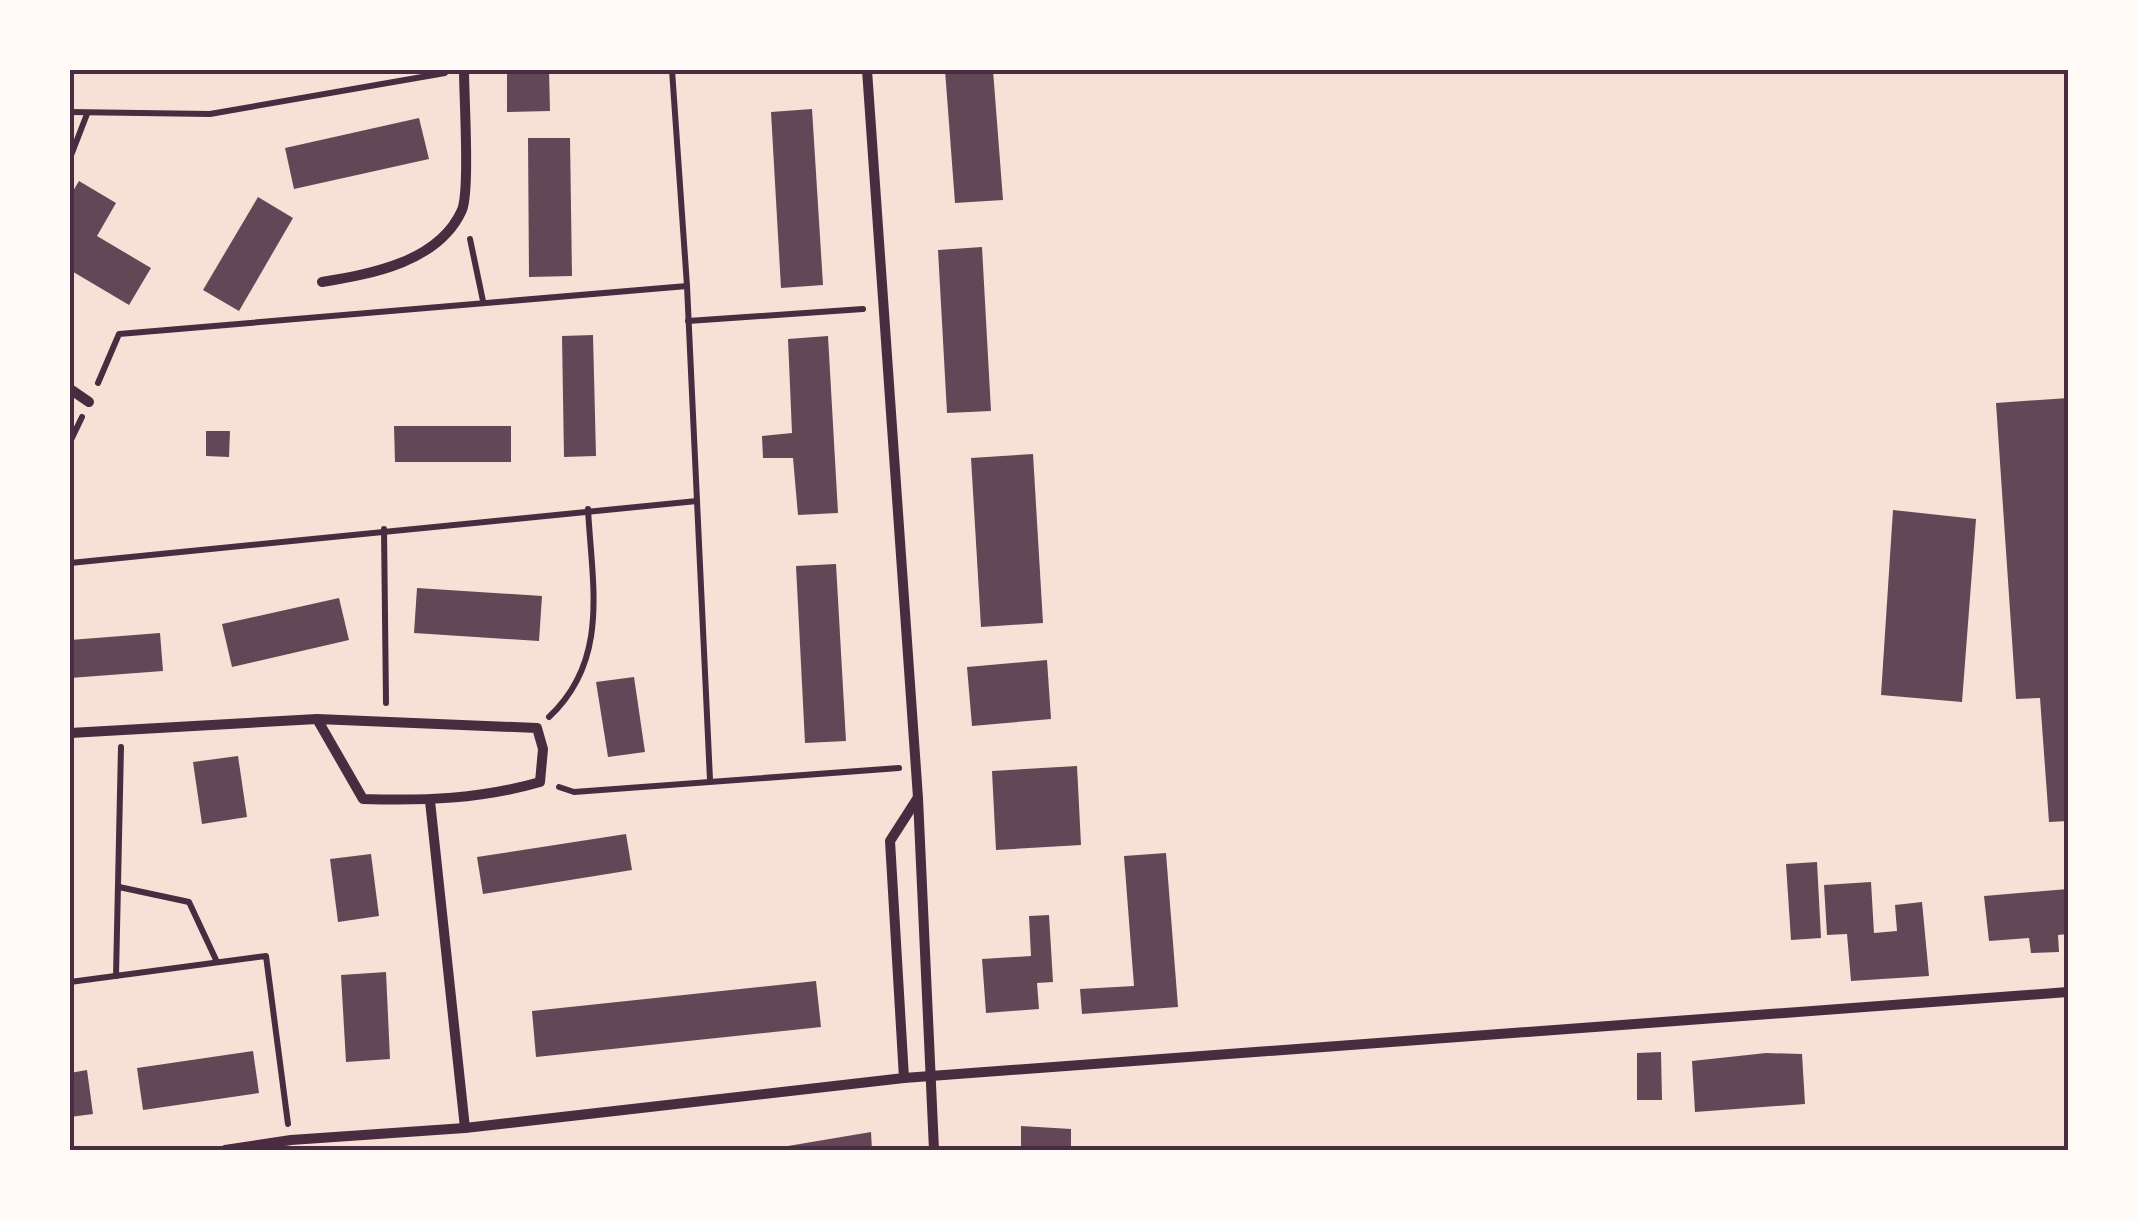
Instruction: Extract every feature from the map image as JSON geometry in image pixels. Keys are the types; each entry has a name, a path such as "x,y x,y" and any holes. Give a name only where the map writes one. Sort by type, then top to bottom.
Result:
{"street":[{"path":"322,282 411,260 444,234 463,208 464,70"},
{"path":"867,70 918,798 934,1150"},
{"path":"70,389 89,402"},
{"path":"70,732 317,720 537,728 543,749 540,782 498,794 430,801 363,799 317,720"},
{"path":"904,1078 890,841 918,798"},
{"path":"430,801 465,1128"},
{"path":"225,1150 290,1140 465,1128 904,1078 2068,992"}],"path":[{"path":"70,112 210,114 464,70"},
{"path":"672,70 687,286 710,780"},
{"path":"70,158 88,114"},
{"path":"463,208 483,300"},
{"path":"70,442 119,334 483,300 687,286"},
{"path":"688,320 884,308"},
{"path":"70,563 698,501"},
{"path":"537,728 572,695 594,639 588,509"},
{"path":"384,529 386,724"},
{"path":"116,976 121,732"},
{"path":"540,782 574,792 916,767"},
{"path":"119,887 190,902 217,962"},
{"path":"70,982 266,956 290,1140"}],"building":[{"path":"507,70 549,70 550,111 507,112"},
{"path":"945,70 993,70 1003,200 955,203"},
{"path":"812,109 823,285 781,288 771,112"},
{"path":"419,118 429,159 294,189 285,148"},
{"path":"528,138 570,138 572,276 529,277"},
{"path":"79,181 116,203 97,236 151,268 129,305 70,270 70,196"},
{"path":"258,197 293,218 239,311 203,290"},
{"path":"982,247 991,411 947,413 938,250"},
{"path":"593,335 596,456 564,457 562,336"},
{"path":"828,336 838,513 798,515 793,458 763,458 762,436 792,433 788,339"},
{"path":"2068,398 2068,821 2049,822 2040,698 2016,699 1996,403"},
{"path":"394,426 511,426 511,462 395,462"},
{"path":"206,431 230,431 229,457 206,456"},
{"path":"1033,454 1043,623 981,627 971,458"},
{"path":"1893,510 1976,519 1962,702 1881,695"},
{"path":"836,564 846,741 805,743 796,566"},
{"path":"417,588 542,596 539,641 414,633"},
{"path":"339,598 349,640 232,667 222,624"},
{"path":"160,633 163,671 70,678 70,640"},
{"path":"1047,660 1051,719 972,726 967,667"},
{"path":"634,677 645,752 608,757 596,682"},
{"path":"238,756 247,817 202,824 193,762"},
{"path":"1077,766 1081,845 996,850 992,771"},
{"path":"626,834 632,870 483,894 477,857"},
{"path":"1166,853 1178,1007 1082,1014 1080,989 1134,986 1124,856"},
{"path":"371,854 379,916 338,922 330,859"},
{"path":"1817,862 1821,938 1791,940 1786,864"},
{"path":"1871,882 1874,933 1897,931 1895,905 1922,902 1929,976 1851,981 1847,934 1827,935 1824,885"},
{"path":"2068,889 2068,934 2058,935 2059,952 2031,953 2029,938 1989,941 1984,896"},
{"path":"1049,915 1053,982 1037,983 1039,1009 986,1013 982,959 1031,956 1029,916"},
{"path":"386,972 390,1059 346,1062 341,975"},
{"path":"816,981 821,1027 536,1057 532,1011"},
{"path":"253,1051 259,1093 143,1110 137,1068"},
{"path":"1661,1052 1662,1100 1637,1100 1637,1053"},
{"path":"1766,1053 1802,1054 1805,1104 1695,1112 1692,1061"},
{"path":"87,1070 93,1114 70,1117 70,1073"},
{"path":"1021,1126 1071,1129 1071,1150 1021,1150"},
{"path":"871,1132 872,1150 776,1150 776,1148"}]}
